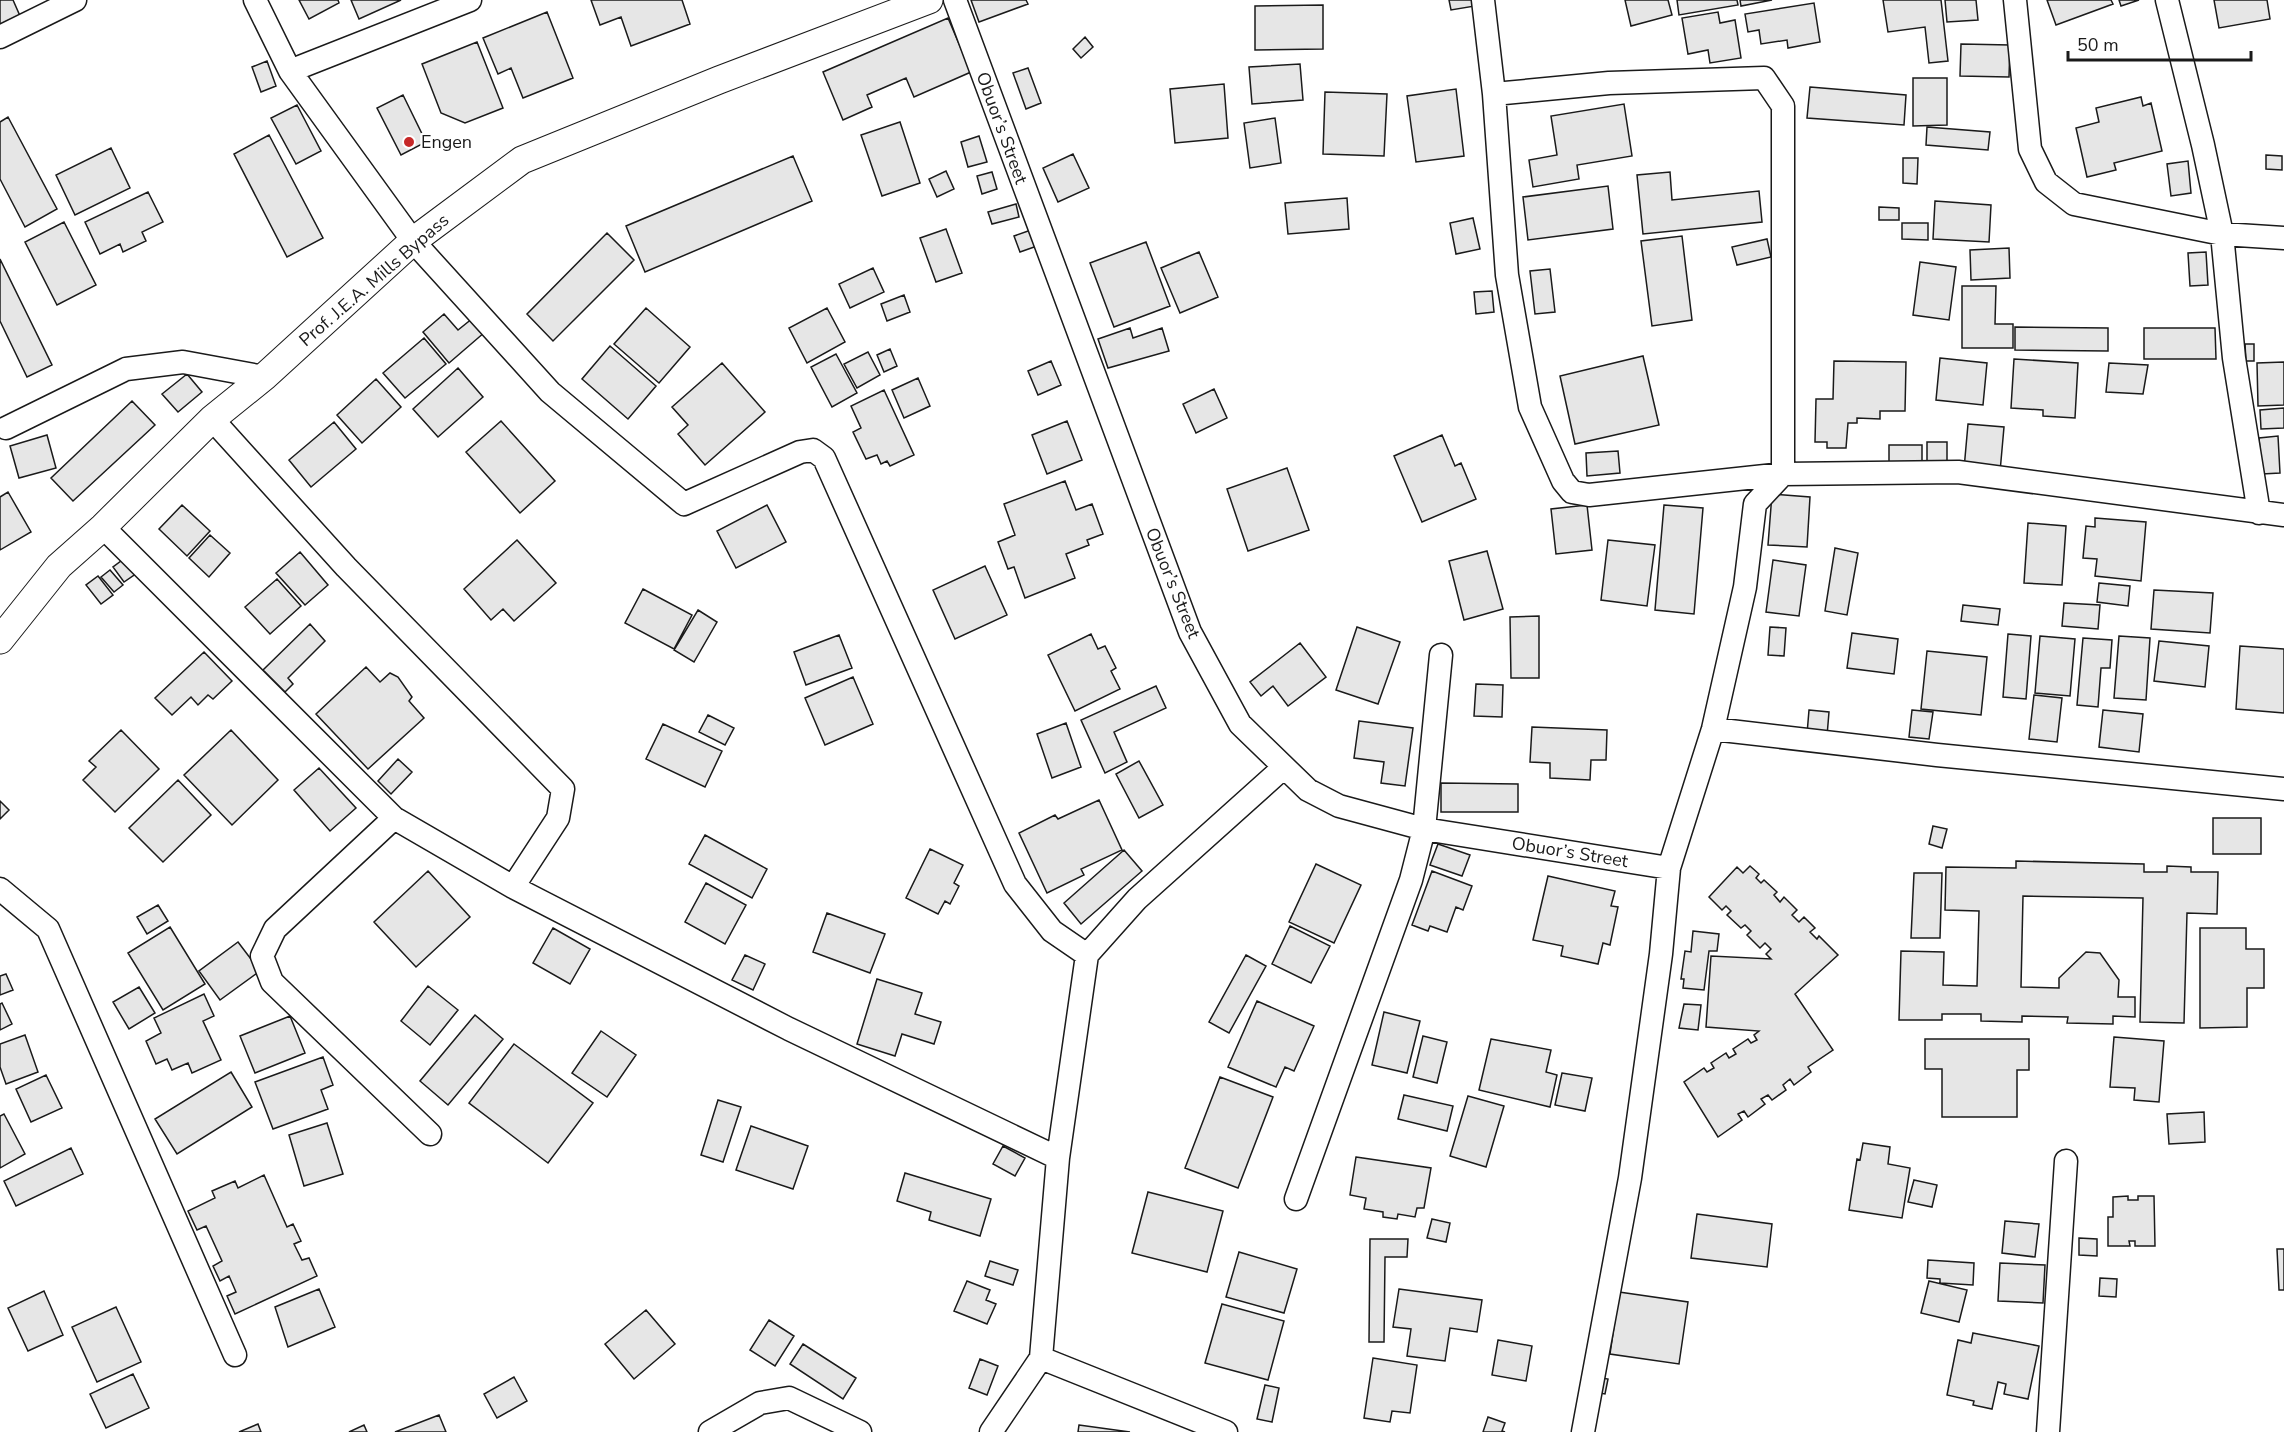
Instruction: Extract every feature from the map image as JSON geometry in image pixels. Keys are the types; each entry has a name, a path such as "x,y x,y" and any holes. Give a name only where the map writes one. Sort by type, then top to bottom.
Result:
{"street":[{"path":"0,37 75,0"},
{"path":"255,0 290,71 413,241 550,392 684,504 800,452 813,450 824,458 1014,884 1052,931 1087,955"},
{"path":"290,71 470,0"},
{"name":"Prof. J.E.A. Mills Bypass","path":"0,640 59,566 104,527 212,419 264,377 413,241 522,160 719,80 929,0"},
{"name":"Obuor’s Street","path":"955,0 1190,632 1240,724 1308,790 1339,806 1424,830 1669,868"},
{"path":"1483,0 1494,94 1507,275 1526,385 1530,407 1563,481 1572,492 1589,495 1784,474 1958,472 2284,515"},
{"path":"2015,0 2031,149 2046,182 2074,204 2222,234 2284,238"},
{"path":"2167,0 2203,145 2222,234 2234,358 2259,513"},
{"path":"1494,94 1609,83 1764,78 1783,106 1784,474 1755,504 1745,587 1713,729 1669,868 1661,954 1629,1178 1583,1432"},
{"path":"6,428 126,369 183,362 264,377"},
{"path":"212,419 346,567 563,789 558,818 513,887"},
{"path":"104,527 394,819 513,887 789,1029 1058,1158"},
{"path":"1296,1199 1411,880 1424,830 1441,655"},
{"path":"1713,729 1937,755 2284,789"},
{"path":"991,1432 1041,1358 1058,1158 1087,955 1137,899 1283,768"},
{"path":"394,819 274,929 262,956 272,982 430,1134"},
{"path":"0,889 48,929 236,1355"},
{"path":"2048,1432 2066,1161"},
{"path":"1041,1358 1226,1432"},
{"path":"710,1432 760,1403 789,1398 860,1432"}],"building":[{"path":"0,0 13,0 20,16 0,26"},
{"path":"299,0 338,0 339,3 309,19"},
{"path":"351,0 401,0 359,19"},
{"path":"591,0 682,0 690,24 631,46 621,17 600,25"},
{"path":"971,0 1026,0 1028,4 979,22"},
{"path":"1449,0 1473,0 1475,6 1451,10"},
{"path":"1625,0 1668,0 1672,15 1631,26"},
{"path":"1677,0 1737,0 1738,5 1679,15"},
{"path":"1740,0 1772,0 1741,6"},
{"path":"1883,0 1941,0 1948,61 1929,63 1925,27 1888,32"},
{"path":"1945,0 1976,0 1978,20 1947,22"},
{"path":"2047,0 2111,0 2113,4 2056,25"},
{"path":"2119,0 2139,0 2121,6"},
{"path":"2214,0 2267,0 2270,19 2219,28"},
{"path":"1814,3 1820,42 1788,48 1787,40 1761,44 1759,30 1748,32 1745,14"},
{"path":"1323,5 1323,49 1255,50 1255,6"},
{"path":"547,12 573,78 523,98 511,68 498,74 483,38"},
{"path":"1718,12 1720,23 1735,20 1741,58 1710,63 1708,50 1688,54 1682,18"},
{"path":"948,18 971,72 914,97 906,78 867,95 872,107 843,120 823,72"},
{"path":"1085,37 1093,47 1081,58 1073,49"},
{"path":"477,42 503,108 465,123 441,113 422,64"},
{"path":"1961,44 2010,45 2009,77 1960,76"},
{"path":"267,61 276,86 261,92 252,67"},
{"path":"1300,64 1303,100 1252,104 1249,67"},
{"path":"1028,68 1041,103 1026,109 1013,73"},
{"path":"1913,78 1947,78 1947,125 1913,126"},
{"path":"1224,84 1228,138 1175,143 1170,89"},
{"path":"1810,87 1906,95 1904,125 1807,118"},
{"path":"1456,89 1464,156 1416,162 1407,96"},
{"path":"1325,92 1387,94 1384,156 1323,154"},
{"path":"403,95 426,142 401,155 377,108"},
{"path":"2141,97 2143,106 2151,103 2162,151 2114,163 2116,170 2087,177 2076,128 2099,122 2096,108"},
{"path":"1624,104 1632,156 1577,165 1579,179 1533,187 1529,160 1557,155 1551,116"},
{"path":"297,105 321,151 296,164 271,118"},
{"path":"8,117 57,209 25,227 0,179 0,122"},
{"path":"1275,118 1281,163 1250,168 1244,123"},
{"path":"900,122 920,183 882,196 861,135"},
{"path":"1927,127 1990,132 1988,150 1926,145"},
{"path":"269,135 323,238 287,257 234,154"},
{"path":"979,136 987,162 968,167 961,142"},
{"path":"111,148 130,188 75,215 56,175"},
{"path":"1073,154 1089,188 1058,202 1043,168"},
{"path":"2266,155 2282,156 2282,170 2266,169"},
{"path":"793,156 812,201 645,272 626,226"},
{"path":"1903,158 1918,158 1917,184 1903,183"},
{"path":"2188,161 2191,193 2171,196 2167,164"},
{"path":"946,171 954,189 937,197 929,179"},
{"path":"992,172 997,189 982,194 977,176"},
{"path":"1670,172 1672,200 1759,191 1762,222 1643,234 1637,175"},
{"path":"1608,186 1613,229 1528,240 1523,197"},
{"path":"148,192 163,222 142,232 146,241 123,252 120,244 100,254 85,222"},
{"path":"1347,198 1349,229 1288,234 1285,203"},
{"path":"1935,201 1991,205 1989,242 1933,239"},
{"path":"1016,204 1019,217 992,224 988,212"},
{"path":"1879,207 1899,208 1899,220 1879,220"},
{"path":"1473,218 1480,249 1456,254 1450,223"},
{"path":"64,222 96,285 57,305 25,242"},
{"path":"1902,223 1928,223 1928,240 1902,239"},
{"path":"946,229 962,273 936,282 920,238"},
{"path":"1031,230 1037,246 1020,252 1014,236"},
{"path":"607,233 634,260 553,341 527,314"},
{"path":"1682,236 1692,320 1652,326 1641,241"},
{"path":"1767,239 1771,257 1737,265 1732,247"},
{"path":"1146,242 1170,306 1114,327 1090,263"},
{"path":"2009,248 2010,278 1971,280 1970,250"},
{"path":"1199,252 1218,297 1180,313 1161,268"},
{"path":"2206,252 2208,285 2190,286 2188,253"},
{"path":"0,259 52,365 27,377 0,321"},
{"path":"1920,262 1956,267 1949,320 1913,315"},
{"path":"873,268 884,292 850,308 839,284"},
{"path":"1550,269 1555,312 1535,314 1530,271"},
{"path":"1962,286 1996,286 1995,324 2013,324 2013,348 1962,348"},
{"path":"1492,291 1494,312 1476,314 1474,292"},
{"path":"904,295 910,312 887,321 881,304"},
{"path":"646,308 690,347 659,383 614,344"},
{"path":"827,308 845,342 807,363 789,328"},
{"path":"444,314 458,330 473,318 485,332 449,363 423,332"},
{"path":"2015,327 2108,328 2108,351 2015,350"},
{"path":"1130,328 1133,338 1162,328 1169,351 1108,368 1098,339"},
{"path":"2144,328 2215,328 2216,359 2144,359"},
{"path":"424,338 446,364 405,398 383,373"},
{"path":"2245,344 2254,344 2254,361 2246,361"},
{"path":"610,346 656,386 628,419 582,379"},
{"path":"890,349 897,366 884,372 877,355"},
{"path":"868,352 880,375 857,388 844,364"},
{"path":"836,354 857,393 832,407 811,367"},
{"path":"1643,356 1659,425 1575,444 1560,376"},
{"path":"1940,358 1987,363 1983,405 1936,400"},
{"path":"2014,359 2078,363 2075,418 2043,416 2043,410 2011,408"},
{"path":"1051,361 1061,385 1038,395 1028,371"},
{"path":"1834,361 1906,362 1905,411 1880,411 1880,419 1857,418 1857,423 1848,423 1846,448 1827,448 1827,442 1815,442 1816,399 1833,399"},
{"path":"2284,362 2284,405 2258,406 2257,363"},
{"path":"722,363 765,412 705,465 678,434 688,425 672,407"},
{"path":"2109,363 2148,365 2143,394 2106,392"},
{"path":"458,368 483,397 438,437 413,409"},
{"path":"187,374 202,392 178,412 162,394"},
{"path":"918,378 930,406 904,418 892,390"},
{"path":"376,379 401,407 362,443 337,415"},
{"path":"1214,389 1227,418 1196,433 1183,404"},
{"path":"884,390 914,455 890,466 887,461 881,464 877,455 866,459 853,432 861,428 851,406"},
{"path":"132,401 155,425 73,501 51,478"},
{"path":"2284,408 2284,428 2261,429 2260,410"},
{"path":"501,421 555,481 520,513 466,452"},
{"path":"1067,421 1082,460 1047,474 1032,435"},
{"path":"334,422 356,449 311,487 289,460"},
{"path":"1968,424 2004,427 2000,472 1964,469"},
{"path":"47,435 56,468 19,478 10,446"},
{"path":"1442,435 1455,466 1461,463 1476,499 1422,522 1394,456"},
{"path":"2278,436 2280,473 2262,474 2259,438"},
{"path":"1927,442 1947,442 1947,468 1927,467"},
{"path":"1889,445 1922,445 1922,467 1889,467"},
{"path":"1618,451 1620,473 1587,476 1586,453"},
{"path":"1287,468 1309,530 1248,551 1227,489"},
{"path":"1065,481 1076,510 1092,504 1103,534 1087,540 1089,545 1066,554 1075,578 1025,598 1014,567 1008,569 998,542 1015,535 1004,504"},
{"path":"8,492 31,532 0,550 0,497"},
{"path":"1772,494 1810,497 1807,547 1768,545"},
{"path":"182,505 210,531 187,556 159,529"},
{"path":"767,505 786,542 736,568 717,531"},
{"path":"1587,505 1592,550 1556,554 1551,509"},
{"path":"1664,505 1703,508 1694,614 1655,610"},
{"path":"2095,518 2146,522 2141,581 2095,576 2097,559 2083,558 2086,526 2095,527"},
{"path":"2028,523 2066,526 2062,585 2024,583"},
{"path":"210,535 230,553 209,577 189,558"},
{"path":"517,540 556,583 514,621 503,609 491,620 464,589"},
{"path":"1608,540 1655,545 1647,606 1601,600"},
{"path":"1835,548 1858,553 1847,615 1825,611"},
{"path":"1487,551 1503,609 1464,620 1449,561"},
{"path":"300,552 328,585 305,605 276,573"},
{"path":"125,558 137,573 124,582 113,567"},
{"path":"1773,560 1806,565 1799,616 1766,612"},
{"path":"985,566 1007,615 955,639 933,590"},
{"path":"110,570 123,585 114,592 101,577"},
{"path":"98,576 113,595 101,604 86,585"},
{"path":"277,579 301,606 270,634 245,607"},
{"path":"2099,583 2130,586 2128,606 2097,602"},
{"path":"643,589 692,615 674,649 625,623"},
{"path":"2154,590 2213,593 2210,633 2151,629"},
{"path":"2064,603 2100,605 2098,629 2062,626"},
{"path":"1963,605 2000,609 1998,625 1961,621"},
{"path":"698,610 717,622 694,662 674,650"},
{"path":"1539,616 1539,678 1511,678 1510,617"},
{"path":"310,624 325,641 288,678 293,684 285,692 263,670"},
{"path":"1357,627 1400,642 1378,704 1336,690"},
{"path":"1770,627 1786,628 1784,656 1768,655"},
{"path":"1852,633 1898,639 1894,674 1847,668"},
{"path":"1091,634 1098,649 1105,646 1116,668 1111,671 1120,689 1075,711 1048,655"},
{"path":"2008,634 2031,636 2026,699 2003,697"},
{"path":"839,635 852,668 806,685 794,652"},
{"path":"2040,636 2075,639 2070,696 2035,693"},
{"path":"2119,636 2150,638 2146,700 2114,698"},
{"path":"2083,638 2112,640 2110,668 2101,668 2098,707 2077,705"},
{"path":"2159,641 2209,646 2205,687 2154,681"},
{"path":"1300,643 1326,677 1288,706 1273,686 1261,696 1250,682"},
{"path":"2240,646 2284,649 2284,713 2236,709"},
{"path":"1927,651 1987,657 1981,715 1921,709"},
{"path":"204,652 232,681 213,699 208,695 198,705 191,697 172,715 155,698"},
{"path":"366,667 380,682 390,673 398,677 412,697 409,701 424,718 368,769 316,714"},
{"path":"853,677 873,724 825,745 805,698"},
{"path":"1476,684 1503,685 1502,717 1474,716"},
{"path":"1156,686 1166,708 1114,732 1127,762 1105,773 1081,720"},
{"path":"2034,695 2062,698 2057,742 2029,739"},
{"path":"1809,710 1829,712 1827,736 1807,734"},
{"path":"1912,710 1933,712 1929,739 1909,737"},
{"path":"2103,710 2143,714 2139,752 2099,747"},
{"path":"708,715 734,728 725,745 699,732"},
{"path":"1359,721 1413,728 1405,786 1381,783 1384,762 1354,758"},
{"path":"1066,723 1081,767 1052,778 1037,734"},
{"path":"663,724 722,751 705,787 646,759"},
{"path":"1532,727 1607,730 1606,760 1591,760 1590,780 1550,778 1550,763 1530,762"},
{"path":"121,730 159,769 115,812 83,780 96,767 89,761"},
{"path":"231,730 278,780 232,825 184,775"},
{"path":"398,759 412,772 391,794 378,781"},
{"path":"1139,761 1163,805 1139,818 1116,774"},
{"path":"319,768 356,808 330,831 294,790"},
{"path":"178,780 211,815 163,862 129,828"},
{"path":"1441,783 1518,784 1518,812 1441,812"},
{"path":"1099,800 1122,850 1081,869 1084,875 1047,893 1019,833 1055,815 1058,819"},
{"path":"0,801 9,810 0,819"},
{"path":"2213,818 2261,818 2261,854 2213,854"},
{"path":"1933,826 1947,829 1942,848 1929,844"},
{"path":"705,835 767,869 752,898 689,864"},
{"path":"1438,844 1470,855 1462,876 1430,865"},
{"path":"930,849 963,865 954,883 959,886 950,904 945,901 938,914 906,898"},
{"path":"1124,850 1142,871 1081,924 1064,903"},
{"path":"2016,861 2144,864 2144,872 2167,872 2167,866 2191,867 2191,872 2218,872 2217,914 2187,913 2184,1023 2140,1022 2143,898 2023,896 2021,987 2059,988 2059,978 2086,952 2100,953 2119,980 2118,997 2135,997 2135,1017 2113,1016 2113,1024 2067,1023 2068,1017 2022,1016 2022,1022 1981,1021 1981,1014 1942,1014 1942,1020 1899,1020 1901,951 1944,952 1943,985 1977,986 1979,911 1945,910 1946,867 2016,868"},
{"path":"1316,864 1361,885 1334,943 1289,922"},
{"path":"1750,866 1759,874 1756,878 1761,883 1764,880 1777,892 1774,895 1780,902 1784,897 1797,910 1792,915 1799,922 1804,917 1815,928 1810,932 1817,939 1819,936 1838,955 1795,994 1833,1050 1808,1067 1811,1072 1794,1085 1790,1079 1783,1085 1786,1090 1772,1100 1768,1095 1761,1099 1765,1104 1748,1117 1744,1111 1738,1114 1742,1120 1718,1137 1684,1082 1704,1068 1707,1072 1714,1068 1711,1063 1726,1053 1729,1058 1736,1054 1733,1049 1748,1039 1751,1043 1757,1040 1754,1035 1759,1031 1706,1027 1711,956 1771,959 1766,954 1771,949 1765,943 1760,948 1747,935 1751,931 1745,925 1741,928 1727,915 1731,911 1726,906 1722,910 1709,897 1737,867 1743,873"},
{"path":"428,871 470,917 416,967 374,922"},
{"path":"1432,871 1472,886 1463,910 1456,907 1447,932 1430,926 1428,931 1412,925"},
{"path":"1914,873 1942,873 1940,938 1911,938"},
{"path":"1548,876 1615,891 1611,906 1618,907 1610,945 1603,943 1598,964 1561,956 1563,946 1533,940"},
{"path":"706,883 746,905 725,944 685,922"},
{"path":"158,905 168,921 147,934 137,917"},
{"path":"827,913 885,934 870,973 813,952"},
{"path":"1290,926 1330,946 1311,983 1272,964"},
{"path":"170,927 205,984 163,1010 128,953"},
{"path":"553,928 590,949 570,984 533,963"},
{"path":"2200,928 2246,928 2246,949 2264,949 2264,988 2247,988 2247,1027 2200,1028"},
{"path":"1693,931 1719,934 1717,951 1709,951 1704,990 1683,988 1684,979 1681,979 1685,951 1691,952"},
{"path":"238,942 260,971 220,1000 199,971"},
{"path":"745,955 765,964 753,990 732,980"},
{"path":"1246,955 1266,966 1229,1033 1209,1022"},
{"path":"6,974 13,990 0,995 0,976"},
{"path":"877,979 922,993 915,1014 941,1022 934,1044 902,1034 895,1056 857,1044"},
{"path":"428,986 458,1010 430,1045 401,1021"},
{"path":"139,987 155,1013 129,1029 113,1002"},
{"path":"204,994 214,1016 203,1021 221,1060 192,1073 188,1063 172,1070 167,1059 156,1064 146,1041 161,1033 154,1018"},
{"path":"1257,1001 1314,1026 1294,1071 1285,1067 1276,1087 1228,1067"},
{"path":"2,1003 12,1024 0,1030 0,1004"},
{"path":"1684,1004 1701,1005 1698,1030 1679,1028"},
{"path":"1384,1012 1420,1021 1407,1073 1372,1065"},
{"path":"475,1015 503,1039 448,1105 420,1081"},
{"path":"290,1016 305,1053 255,1073 240,1036"},
{"path":"601,1031 636,1055 607,1097 572,1073"},
{"path":"25,1035 38,1072 6,1084 0,1067 0,1044"},
{"path":"1423,1036 1447,1042 1437,1083 1413,1077"},
{"path":"2114,1037 2164,1041 2159,1102 2134,1100 2135,1088 2110,1087"},
{"path":"1491,1039 1551,1050 1546,1072 1557,1075 1550,1107 1479,1090"},
{"path":"1925,1039 2029,1039 2029,1070 2017,1070 2017,1117 1942,1117 1942,1069 1925,1069"},
{"path":"514,1044 593,1103 548,1163 469,1103"},
{"path":"323,1057 333,1085 321,1090 328,1109 273,1129 255,1082"},
{"path":"231,1072 252,1107 177,1154 155,1119"},
{"path":"1562,1073 1592,1078 1585,1111 1555,1105"},
{"path":"46,1075 62,1108 31,1122 16,1089"},
{"path":"1220,1077 1273,1097 1238,1188 1185,1168"},
{"path":"1404,1095 1453,1106 1447,1131 1398,1119"},
{"path":"1468,1096 1504,1106 1486,1167 1450,1156"},
{"path":"718,1100 741,1107 723,1162 701,1155"},
{"path":"2204,1112 2205,1142 2169,1144 2167,1114"},
{"path":"4,1114 25,1154 0,1168 0,1116"},
{"path":"327,1123 343,1174 304,1186 289,1135"},
{"path":"751,1126 808,1146 793,1189 736,1170"},
{"path":"1863,1143 1890,1147 1888,1164 1910,1168 1902,1218 1849,1210 1857,1159 1860,1160"},
{"path":"1003,1146 1025,1158 1015,1176 993,1164"},
{"path":"71,1148 83,1174 16,1206 4,1181"},
{"path":"1356,1157 1431,1168 1424,1208 1417,1208 1415,1217 1398,1214 1397,1219 1383,1217 1383,1212 1364,1209 1366,1198 1350,1195"},
{"path":"905,1173 991,1199 980,1236 929,1220 931,1212 897,1201"},
{"path":"264,1175 287,1227 293,1224 301,1241 294,1244 302,1260 309,1258 317,1276 235,1314 227,1296 236,1292 229,1276 220,1281 213,1266 222,1261 206,1226 197,1230 188,1211 215,1198 212,1191 235,1181 238,1188"},
{"path":"1914,1180 1937,1185 1932,1207 1908,1202"},
{"path":"1148,1192 1223,1211 1207,1272 1132,1253"},
{"path":"2128,1196 2128,1200 2138,1200 2138,1196 2154,1196 2155,1246 2135,1246 2135,1241 2129,1241 2130,1246 2108,1246 2108,1217 2113,1217 2113,1197"},
{"path":"1697,1214 1772,1224 1767,1267 1691,1258"},
{"path":"1432,1219 1450,1223 1446,1242 1427,1238"},
{"path":"2005,1221 2039,1224 2035,1257 2002,1253"},
{"path":"2079,1238 2097,1239 2097,1256 2079,1255"},
{"path":"1370,1239 1408,1239 1407,1257 1385,1257 1384,1342 1369,1342"},
{"path":"2277,1249 2284,1249 2284,1290 2279,1290"},
{"path":"1239,1252 1297,1269 1284,1313 1226,1297"},
{"path":"1928,1260 1974,1263 1973,1285 1940,1283 1940,1279 1927,1278"},
{"path":"990,1261 1018,1270 1013,1285 985,1276"},
{"path":"2000,1263 2045,1265 2043,1303 1998,1301"},
{"path":"2100,1278 2117,1279 2116,1297 2099,1296"},
{"path":"967,1281 990,1290 986,1300 996,1304 987,1324 954,1311"},
{"path":"1929,1281 1967,1290 1959,1322 1921,1313"},
{"path":"319,1289 335,1327 288,1347 275,1307"},
{"path":"1399,1289 1482,1300 1477,1332 1450,1328 1445,1361 1407,1356 1411,1329 1393,1327"},
{"path":"44,1291 63,1335 28,1351 8,1308"},
{"path":"1619,1292 1688,1302 1679,1364 1610,1354"},
{"path":"1222,1304 1284,1321 1268,1380 1205,1363"},
{"path":"116,1307 141,1362 97,1382 72,1327"},
{"path":"646,1310 675,1344 634,1379 605,1344"},
{"path":"769,1320 794,1336 775,1366 750,1350"},
{"path":"1973,1333 2039,1346 2028,1399 2004,1394 2006,1384 1998,1382 1992,1409 1973,1405 1974,1401 1947,1395 1958,1340 1971,1343"},
{"path":"1498,1340 1532,1346 1526,1381 1492,1375"},
{"path":"803,1344 856,1378 843,1399 790,1364"},
{"path":"1373,1358 1417,1365 1410,1413 1392,1411 1390,1422 1364,1418"},
{"path":"980,1359 998,1366 987,1395 969,1388"},
{"path":"133,1374 149,1408 106,1428 90,1394"},
{"path":"514,1377 527,1401 497,1418 484,1394"},
{"path":"1596,1377 1608,1379 1605,1394 1593,1392"},
{"path":"1265,1385 1279,1388 1272,1422 1257,1419"},
{"path":"439,1415 446,1432 395,1432"},
{"path":"1488,1417 1505,1423 1502,1431 1505,1432 1483,1432"},
{"path":"258,1424 261,1432 239,1432"},
{"path":"364,1425 367,1432 349,1432"},
{"path":"1079,1425 1130,1432 1078,1432"}],"place":[{"name":"Engen","path":"409,142"}]}
